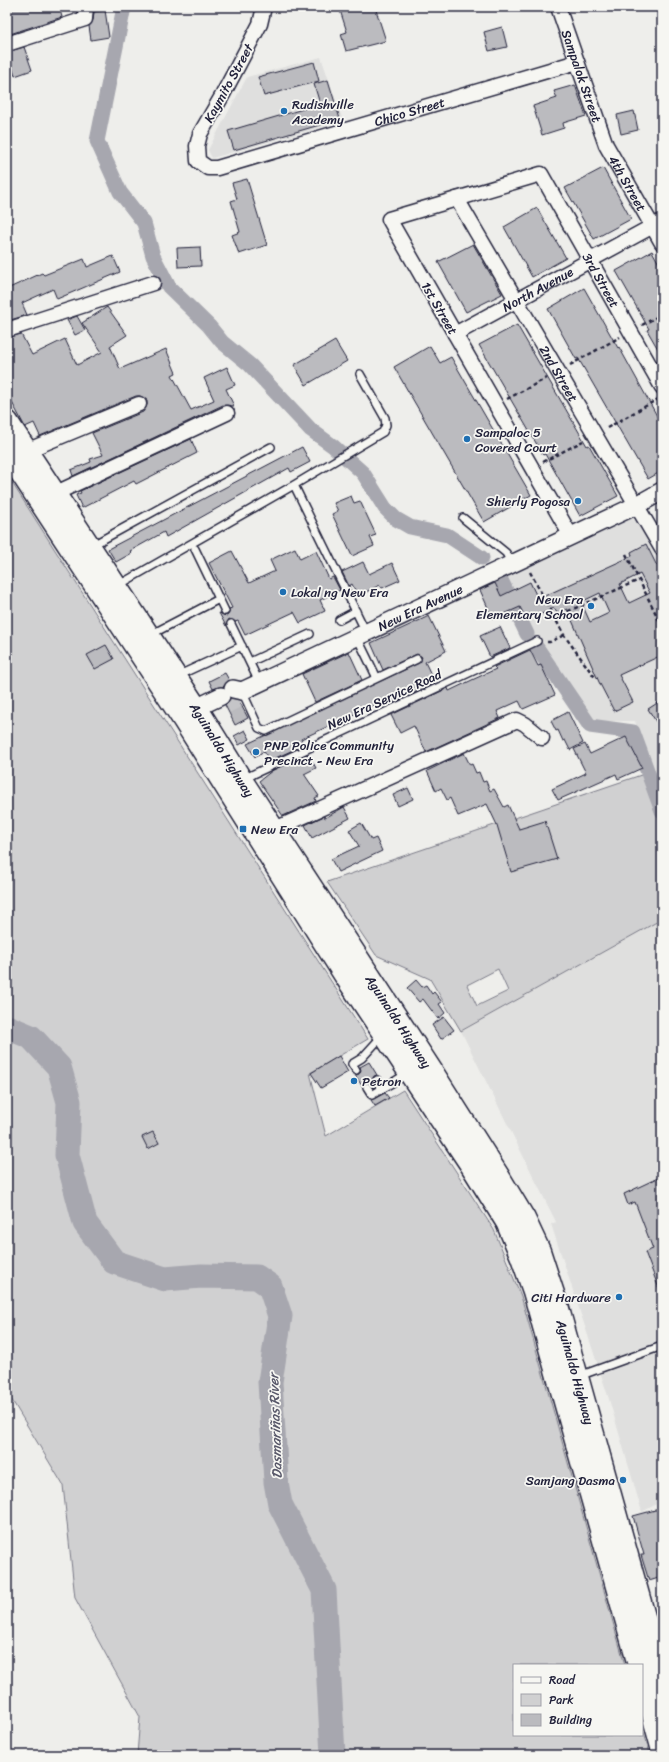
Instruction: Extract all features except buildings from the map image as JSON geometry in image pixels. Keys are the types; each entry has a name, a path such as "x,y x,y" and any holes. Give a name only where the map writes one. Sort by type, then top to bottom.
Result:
{"main road":[{"name":"Aguinaldo Highway","path":"7,422 16,451 108,590 194,715 241,780 273,830 290,871"},
{"name":"Aguinaldo Highway","path":"16,451 54,494 82,550"},
{"name":"Aguinaldo Highway","path":"108,590 148,636 175,677 194,715 290,871 347,978 391,1027 422,1074 524,1219 539,1251 558,1309 577,1377 575,1402"},
{"name":"Aguinaldo Highway","path":"422,1074 507,1222 522,1257 575,1402 652,1656 662,1681"},
{"path":"643,1678 662,1748"}],"street":[{"path":"7,44 84,19 86,7"},
{"name":"Kaymito Street","path":"198,161 197,146 200,134 260,24 264,7"},
{"name":"Sampalok Street","path":"558,7 606,145"},
{"name":"Chico Street","path":"198,161 208,168 217,168 577,62"},
{"name":"4th Street","path":"606,145 657,224 662,243"},
{"name":"1st Street","path":"541,174 389,219 571,536"},
{"name":"3rd Street","path":"541,174 662,386"},
{"name":"2nd Street","path":"457,198 662,549"},
{"name":"North Avenue","path":"455,334 657,224"},
{"path":"7,330 153,283"},
{"path":"16,451 139,404"},
{"path":"54,494 227,413"},
{"name":"New Era Avenue","path":"194,715 259,682 637,505 662,491"},
{"path":"273,830 516,720 525,724 542,738"}],"lane":[{"path":"108,590 294,485 383,432 386,425 385,418 360,374"},
{"path":"82,550 271,447"},
{"path":"294,485 356,611 377,678"},
{"path":"463,518 517,561"},
{"path":"195,549 225,611"},
{"path":"148,636 219,599"},
{"path":"339,620 356,611"},
{"path":"231,624 259,682"},
{"path":"250,662 310,634"},
{"name":"New Era Service Road","path":"241,780 537,640"},
{"path":"175,677 242,646"},
{"path":"232,696 259,728 266,731 417,659"},
{"path":"356,1070 352,1064 364,1060 391,1027"},
{"path":"366,1086 372,1095 400,1078 422,1074"},
{"path":"377,1080 382,1089"},
{"path":"577,1377 662,1346"}],"path":[{"path":"496,405 559,372 662,314"},
{"path":"626,554 662,626"},
{"path":"517,561 555,617 564,635 596,679"},
{"path":"555,617 639,580"},
{"path":"537,640 550,642 564,635"}],"shaded area":[{"name":"Rudishville Academy","path":"321,57 343,121 212,158 208,150 247,77"},
{"name":"New Era Elementary School","path":"630,518 637,521 662,565 662,797 651,774 635,721 595,721 532,634 506,578"},
{"path":"662,919 662,1501 642,1512 609,1399 551,1224 556,1222 461,1031"}],"green space":[{"path":"7,475 368,1039 310,1073 326,1136 403,1090 494,1230 521,1296 625,1664 513,1664 513,1736 643,1736 643,1729 650,1754 137,1755 140,1717 75,1598 63,1485 7,1392"},
{"path":"644,774 662,827 662,919 461,1031 430,979 376,955 327,882","holes":["498,969 508,991 477,1006 467,985"]}],"waterway":[{"path":"124,7 97,141 120,192 144,223 153,256 169,287 209,326 222,342 250,365 311,430 333,446 363,473 385,508 396,519 410,527 447,535 482,558"},
{"path":"500,578 527,634"},
{"path":"537,648 590,726 633,732 662,811"},
{"name":"Dasmariñas River","path":"7,1027 31,1037 59,1067 69,1102 67,1155 85,1223 114,1262 165,1279 201,1276 257,1277 270,1286 280,1316 270,1382 276,1482 280,1504 324,1590 333,1755"}],"tunnel":[{"path":"226,705 238,699"}],"place":[{"name":"Rudishville Academy","path":"284,111"},
{"name":"Sampaloc 5 Covered Court","path":"467,439"},
{"name":"Shierly Pogosa","path":"578,501"},
{"name":"Lokal ng New Era","path":"283,592"},
{"name":"New Era Elementary School","path":"591,606"},
{"name":"PNP Police Community Precinct - New Era","path":"256,752"},
{"name":"New Era","path":"243,829"},
{"name":"Petron","path":"354,1081"},
{"name":"Citi Hardware","path":"619,1297"},
{"name":"Samjang Dasma","path":"623,1480"}]}
